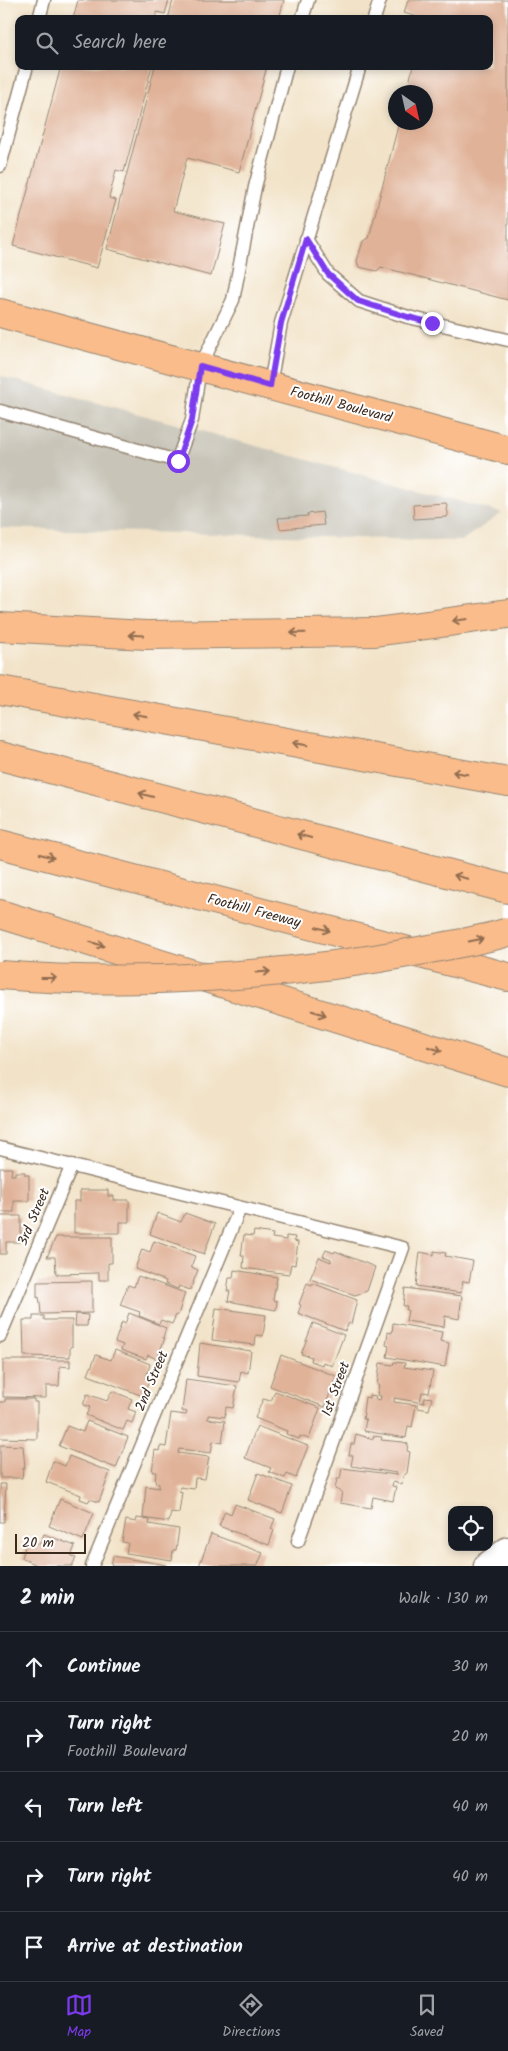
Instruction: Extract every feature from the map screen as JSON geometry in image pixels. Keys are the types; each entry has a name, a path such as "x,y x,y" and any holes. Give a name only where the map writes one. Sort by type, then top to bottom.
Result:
{"main road":[{"name":"Foothill Boulevard","path":"0,313 508,450"},
{"path":"0,626 146,635 375,632 508,614"},
{"path":"0,690 508,782"},
{"path":"0,756 508,889"},
{"name":"Foothill Freeway","path":"0,844 508,977"},
{"path":"0,914 508,1072"},
{"path":"0,975 32,978 164,979 288,970 358,962 508,932"}],"street":[{"path":"487,1566 508,1550"}],"lane":[{"path":"41,15 44,0"},
{"path":"303,15 308,0"},
{"path":"375,15 380,0"},
{"path":"0,166 26,70"},
{"path":"0,411 178,461 192,420 200,366 233,300 255,187 286,70"},
{"path":"270,386 281,323 359,70"},
{"path":"306,239 328,274 358,301 408,317 508,340"},
{"path":"0,1148 240,1208"},
{"name":"3rd Street","path":"0,1336 72,1166"},
{"name":"1st Street","path":"240,1208 403,1248 298,1541"},
{"name":"2nd Street","path":"92,1566 240,1208"}],"shaded area":[{"path":"0,376 502,513 461,541 0,528"}],"building":[{"path":"78,0 169,0 165,14 157,12 156,15 74,15"},
{"path":"173,0 284,0 280,15 169,15"},
{"path":"408,0 508,0 508,300 381,267 377,271 359,267 357,261 363,241 369,238 397,130 433,130 433,85 409,85 412,70 493,70 493,15 411,15 404,13"},
{"path":"60,70 151,70 124,172 116,170 109,198 116,200 97,268 13,246"},
{"path":"154,70 266,70 239,172 187,158 173,211 225,224 211,276 107,249"},
{"path":"446,503 447,517 414,519 413,505"},
{"path":"322,512 324,525 280,529 278,518 308,516 307,514"},
{"path":"0,1168 12,1168 11,1175 15,1175 15,1172 25,1172 25,1175 29,1175 29,1201 14,1201 14,1212 0,1212"},
{"path":"80,1190 108,1190 108,1196 114,1196 114,1200 129,1200 129,1222 120,1222 120,1233 74,1233 74,1201 80,1201"},
{"path":"157,1213 181,1222 185,1213 215,1224 204,1254 150,1234"},
{"path":"0,1216 21,1216 21,1242 6,1242 6,1254 0,1254"},
{"path":"254,1231 273,1234 272,1238 286,1240 286,1236 295,1237 294,1241 298,1242 295,1265 291,1264 289,1274 243,1268 244,1256 241,1256 244,1235 253,1236"},
{"path":"56,1237 112,1237 112,1263 108,1263 108,1280 99,1280 99,1273 56,1274 55,1257 47,1257"},
{"path":"154,1241 195,1256 191,1267 198,1270 190,1290 179,1286 178,1289 165,1284 166,1281 135,1269 142,1249 150,1252"},
{"path":"326,1250 334,1253 335,1251 375,1267 367,1291 355,1295 310,1279 319,1257 331,1262 331,1259 323,1256"},
{"path":"434,1251 446,1253 445,1256 473,1261 469,1282 463,1281 461,1293 416,1286 420,1252 434,1255"},
{"path":"234,1270 277,1277 273,1300 277,1301 276,1310 228,1301 230,1291 227,1291 229,1278 233,1278"},
{"path":"138,1276 185,1293 178,1315 176,1315 172,1324 161,1320 159,1324 139,1316 140,1312 120,1305 128,1285 134,1287"},
{"path":"92,1281 92,1313 41,1314 39,1297 37,1298 37,1282"},
{"path":"307,1283 312,1285 312,1283 357,1300 351,1324 349,1323 345,1331 298,1313 301,1305 299,1304"},
{"path":"405,1288 462,1296 459,1319 445,1316 444,1327 406,1321 408,1310 406,1310 407,1306 403,1306"},
{"path":"216,1308 266,1315 263,1336 256,1335 255,1345 212,1340"},
{"path":"129,1313 166,1328 163,1338 165,1338 157,1359 148,1355 146,1359 121,1350 123,1345 115,1342 122,1322 125,1324"},
{"path":"76,1314 88,1315 87,1326 75,1326"},
{"path":"33,1316 44,1316 44,1320 72,1320 70,1357 24,1356 23,1320 33,1320"},
{"path":"313,1323 344,1335 332,1366 323,1362 322,1365 311,1361 312,1357 301,1354"},
{"path":"393,1323 442,1332 440,1341 449,1343 445,1367 387,1357 389,1346 386,1345 388,1332 392,1333"},
{"path":"200,1343 251,1351 248,1373 241,1371 239,1382 197,1376"},
{"path":"115,1350 150,1364 146,1378 150,1379 143,1396 88,1375 96,1355 111,1360"},
{"path":"281,1355 336,1376 325,1407 270,1386"},
{"path":"3,1360 70,1360 70,1367 60,1366 59,1386 46,1386 46,1398 3,1397"},
{"path":"394,1362 405,1363 404,1367 433,1371 429,1393 422,1392 420,1402 424,1403 425,1397 432,1398 429,1410 418,1408 418,1402 394,1398 394,1402 416,1405 412,1427 408,1426 406,1438 364,1431 366,1419 363,1419 365,1397 369,1398 369,1395 376,1396 375,1399 380,1400 381,1396 377,1395 379,1385 377,1385 380,1363 393,1365"},
{"path":"186,1379 237,1386 233,1408 226,1407 225,1417 208,1415 208,1419 225,1421 222,1443 213,1441 211,1453 179,1449 178,1453 209,1457 205,1479 195,1478 194,1489 180,1487 179,1491 182,1492 179,1513 171,1512 169,1522 143,1518 146,1486 159,1488 159,1483 155,1483 156,1472 152,1472 155,1450 159,1451 160,1446 166,1447 171,1413 186,1415 187,1412 182,1411"},
{"path":"112,1391 132,1399 128,1409 136,1412 132,1423 127,1421 123,1430 86,1415 90,1407 83,1405 87,1394 107,1401"},
{"path":"275,1391 320,1408 309,1439 300,1436 299,1439 286,1434 287,1431 255,1418 263,1399 271,1401"},
{"path":"5,1399 34,1399 34,1402 37,1402 37,1439 0,1438 0,1402 5,1402"},
{"path":"87,1421 128,1437 116,1468 59,1446 67,1426 83,1432"},
{"path":"257,1426 308,1446 296,1478 287,1474 285,1478 269,1472 271,1468 245,1458"},
{"path":"356,1434 373,1439 373,1436 382,1437 381,1440 408,1444 407,1451 410,1452 407,1473 403,1476 402,1484 393,1482 392,1486 396,1487 393,1501 373,1497 371,1508 340,1503 342,1492 335,1489 337,1479 340,1479 342,1468 397,1475 397,1473 351,1466 353,1455 349,1455 351,1444 354,1444"},
{"path":"0,1445 23,1446 25,1468 23,1468 22,1478 0,1478"},
{"path":"69,1456 110,1472 99,1502 90,1499 88,1502 80,1499 81,1495 46,1482 53,1461 65,1466"},
{"path":"258,1473 292,1486 282,1513 248,1500"},
{"path":"0,1484 6,1484 4,1522 0,1522"},
{"path":"60,1499 94,1513 83,1540 49,1526"},
{"path":"235,1504 275,1519 271,1529 274,1530 269,1545 219,1526 225,1511 231,1514"},
{"path":"137,1518 150,1520 149,1524 179,1529 176,1550 173,1550 172,1560 126,1553 128,1543 122,1542 126,1520 136,1522"},
{"path":"44,1534 75,1546 71,1556 76,1558 72,1566 39,1566 22,1558 27,1539 40,1544"},
{"path":"211,1534 263,1553 257,1566 199,1566"},
{"path":"113,1556 166,1565 166,1566 111,1566"}],"route":[{"path":"178,461 192,420 200,366 270,386 281,323 306,239 328,274 358,301 432,323"}]}
